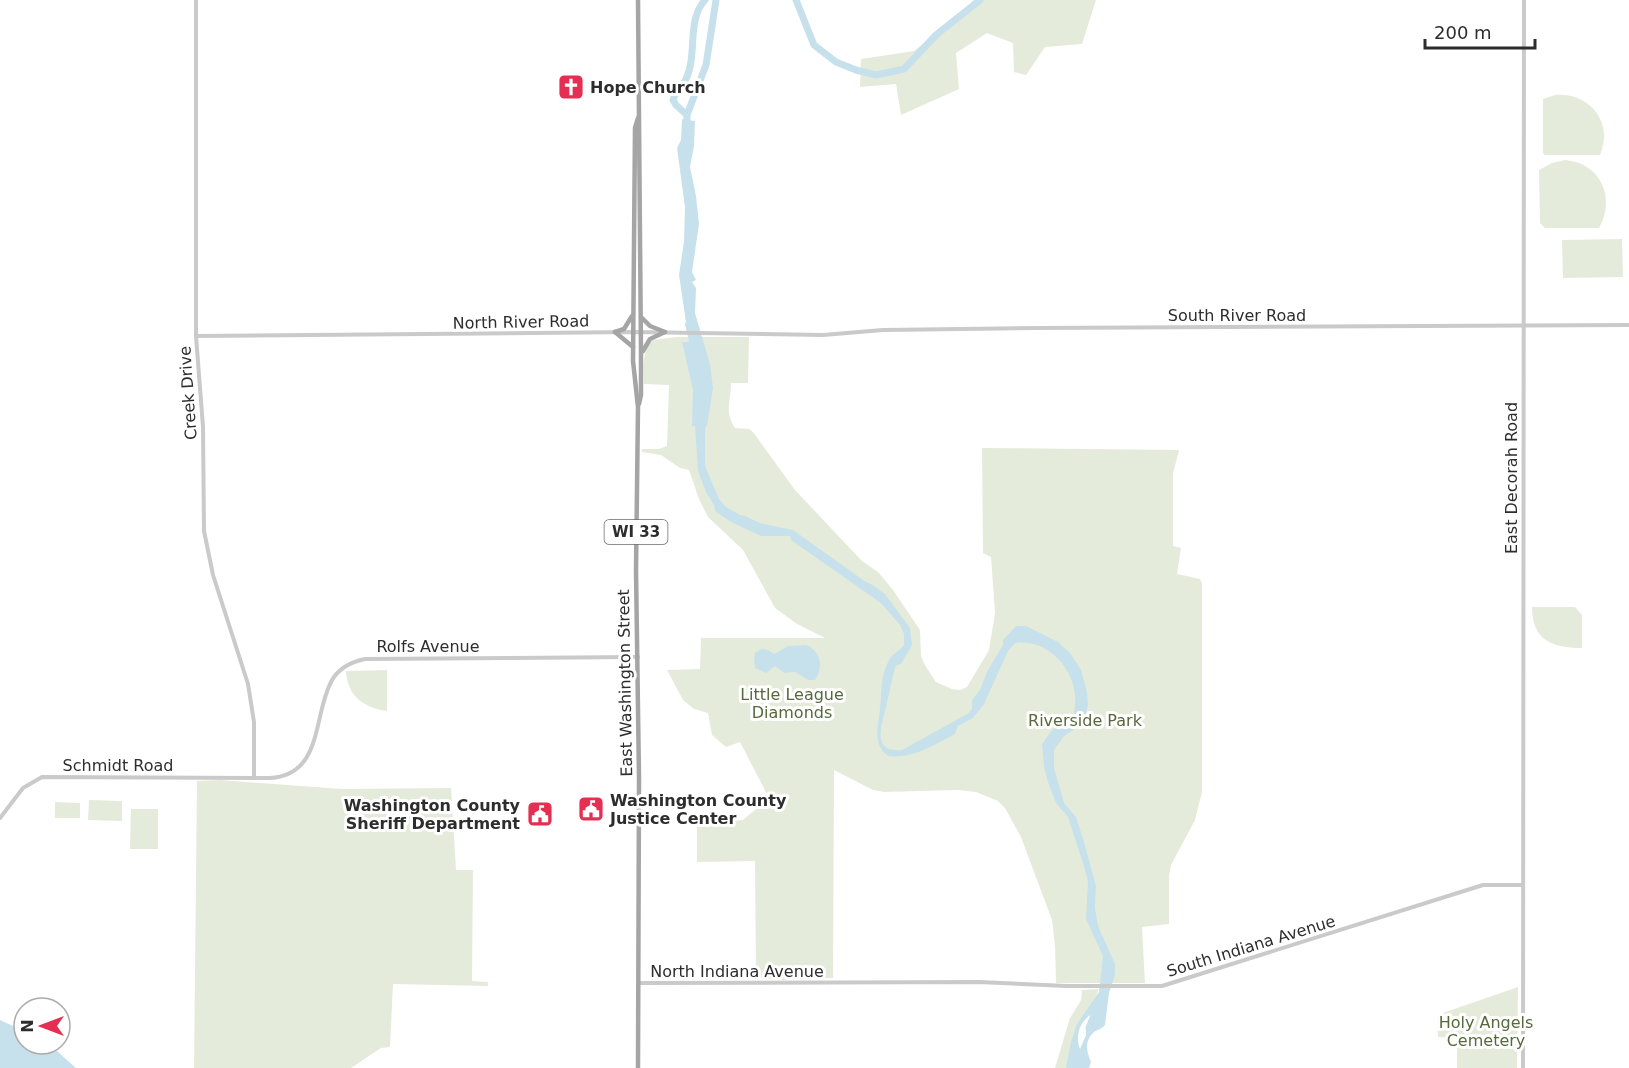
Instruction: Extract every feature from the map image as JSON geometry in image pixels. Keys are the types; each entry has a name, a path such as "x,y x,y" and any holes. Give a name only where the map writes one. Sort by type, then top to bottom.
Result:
{"main road":[{"name":"East Washington Street","path":"638,0 641,317 641,395 638,407"},
{"name":"East Washington Street","path":"638,118 635,128 633,347 638,407 636,477 638,1068"},
{"path":"633,347 615,332 627,325 634,313"},
{"path":"641,317 650,326 665,332"},
{"path":"641,354 648,341 665,332"}],"street":[{"name":"Creek Drive","path":"196,0 196,336 203,416 206,543 213,575 248,684 254,722 254,777"},
{"name":"East Decorah Road","path":"1522,1068 1524,0"},
{"name":"South River Road","path":"846,335 883,330 1016,328 1629,325"},
{"name":"North River Road","path":"196,336 615,332 846,335"},
{"name":"Rolfs Avenue","path":"254,777 278,777 289,773 308,757 331,681 337,673 353,662 365,659 638,657"},
{"name":"Schmidt Road","path":"0,818 23,788 42,777 254,777"},
{"name":"South Indiana Avenue","path":"835,983 979,982 1095,987 1168,985 1483,885 1523,885"},
{"name":"North Indiana Avenue","path":"638,983 835,983"}],"green space":[{"path":"979,0 1096,0 1082,44 1045,47 1026,75 1014,72 1013,43 987,33 956,53 959,89 901,115 896,84 860,87 861,59 914,51"},
{"path":"1555,95 1578,98 1596,112 1604,131 1600,155 1545,155 1543,153 1543,99"},
{"path":"1565,160 1588,168 1602,184 1606,205 1599,228 1545,228 1540,223 1539,170 1552,163"},
{"path":"1622,239 1623,277 1563,278 1562,240"},
{"name":"Riverside Park","path":"676,337 749,337 748,383 731,383 729,411 735,428 749,429 753,432 795,490 862,561 878,572 893,590 920,630 921,656 926,667 936,682 952,689 960,690 967,687 989,650 995,613 991,557 983,553 982,448 1179,450 1173,474 1173,546 1181,548 1177,574 1200,579 1202,583 1202,792 1195,820 1171,865 1169,924 1142,927 1145,983 1056,983 1052,920 1021,837 1005,808 998,801 976,792 958,790 884,792 873,790 834,770 833,978 782,980 756,978 755,861 697,862 697,822 743,820 769,798 740,742 726,747 712,735 708,713 694,709 683,700 667,670 700,669 701,638 825,638 797,624 775,608 743,550 708,517 689,470 680,468 661,455 642,452 642,449 659,449 667,446 669,385 644,384 645,355 653,340"},
{"path":"1532,607 1575,607 1582,615 1582,648 1553,644 1546,640 1536,627"},
{"path":"387,670 387,711 364,703 349,687 346,671"},
{"path":"220,780 342,789 451,788 456,870 473,870 472,981 488,982 488,986 393,984 390,1047 381,1048 351,1068 194,1068 197,781"},
{"path":"89,800 122,801 122,821 88,820"},
{"path":"55,802 80,803 80,818 55,818"},
{"path":"131,809 158,809 158,849 130,849"},
{"name":"Holy Angels Cemetery","path":"1518,987 1517,1068 1457,1068 1457,1038 1438,1037 1437,1015"},
{"path":"1099,989 1093,1004 1076,1031 1070,1068 1055,1068 1070,1018 1081,1000 1082,990"}],"water":[{"path":"682,119 695,121 690,167 699,224 692,272 696,280 692,282 696,288 695,313 710,364 713,388 705,427 705,466 719,499 726,507 760,523 793,530 885,594 910,628 912,645 901,664 896,665 881,727 885,747 902,750 969,713 972,709 972,700 980,690 987,672 1003,645 1003,640 1016,626 1026,626 1058,642 1070,653 1081,670 1087,692 1086,715 1079,726 1064,736 1054,750 1054,768 1064,803 1076,817 1084,842 1096,886 1095,908 1098,926 1115,964 1105,1025 1090,1036 1087,1044 1091,1062 1089,1068 1066,1068 1077,1024 1099,992 1103,956 1086,919 1088,881 1083,863 1068,817 1056,803 1048,782 1042,744 1052,730 1073,716 1074,688 1070,675 1053,654 1042,647 1029,643 1015,643 1008,651 984,704 973,718 958,726 955,734 915,753 888,756 883,751 877,734 882,679 889,660 904,646 904,634 900,625 881,603 791,540 790,536 761,536 731,522 715,511 698,471 695,426 692,426 693,390 682,342 689,342 679,275 684,241 685,207 677,148 681,140","holes":["1097,1011 1086,1028 1086,1035 1080,1049 1078,1037 1081,1026 1087,1017"]},
{"path":"806,645 815,651 820,660 820,670 815,680 808,680 795,672 784,673 775,666 766,673 755,668 755,653 760,650 767,650 774,654 788,646"},
{"path":"0,1020 12,1026 12,1056 62,1056 76,1068 0,1068"}],"waterway":[{"path":"687,115 673,100 686,79 696,18 705,0"},
{"path":"687,127 687,115 706,65 716,0"},
{"path":"796,0 814,45 836,62 876,75 904,69 936,35 980,0"},
{"path":"891,666 907,647"},
{"path":"1089,1028 1098,1005"}],"place":[{"name":"Hope Church","path":"571,87"},
{"name":"Washington County Justice Center","path":"591,809"},
{"name":"Washington County Sheriff Department","path":"540,814"}],"park label":[{"name":"Little League Diamonds","path":"792,703"}]}
